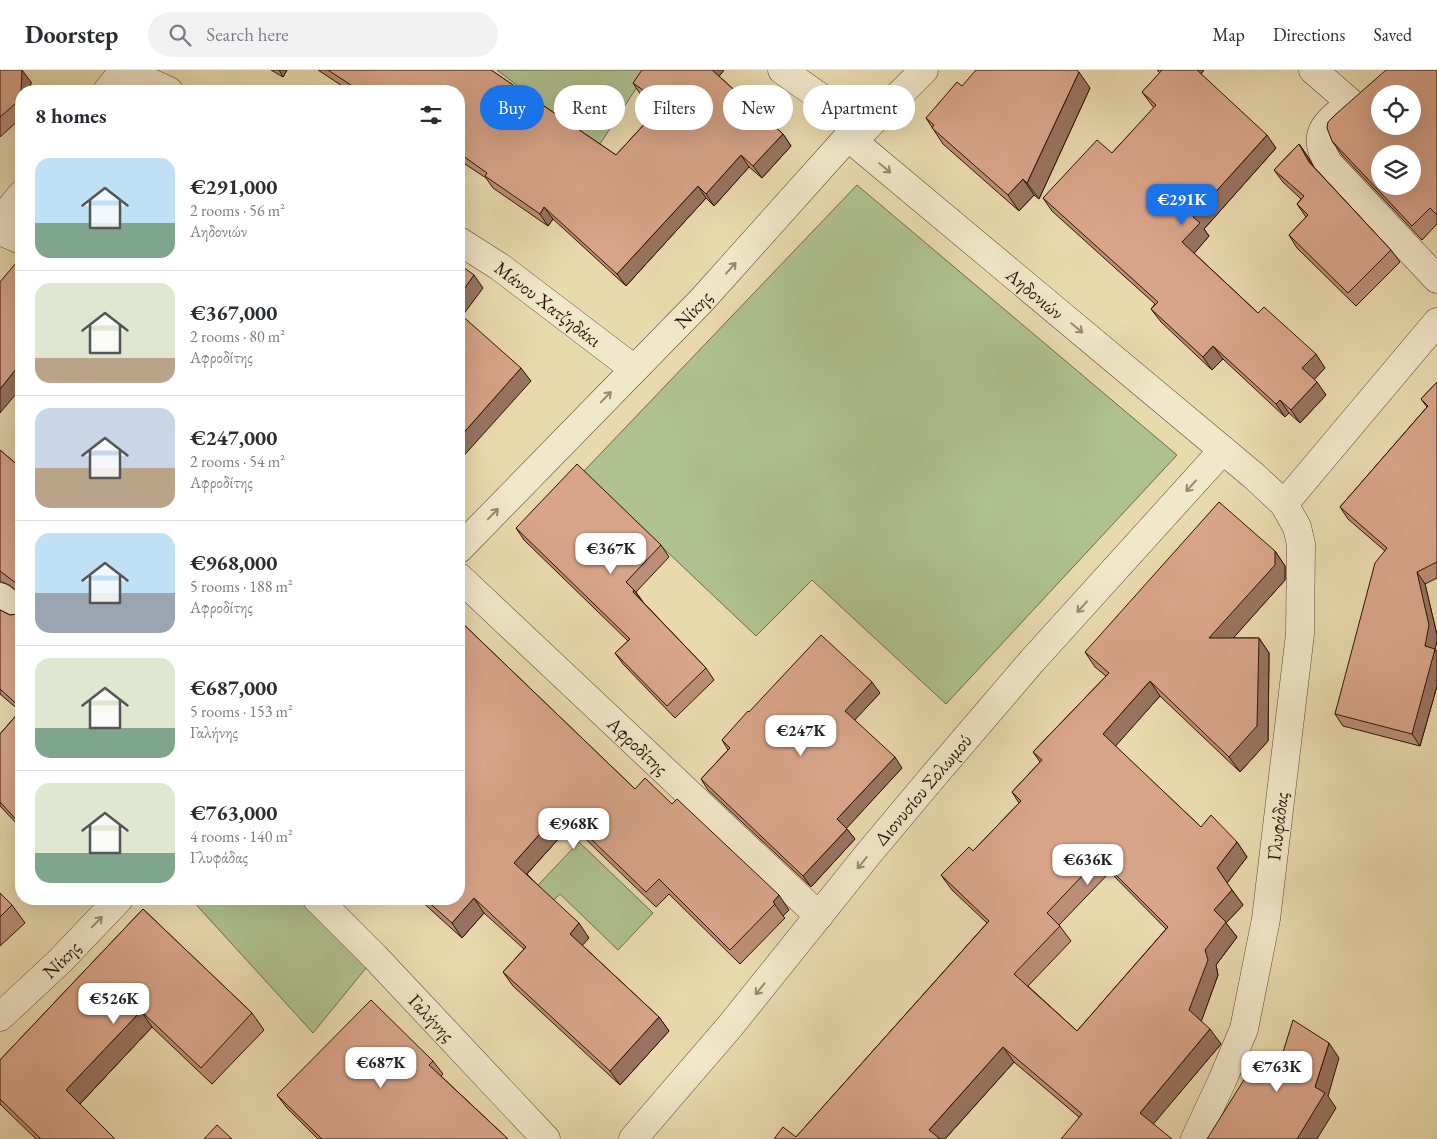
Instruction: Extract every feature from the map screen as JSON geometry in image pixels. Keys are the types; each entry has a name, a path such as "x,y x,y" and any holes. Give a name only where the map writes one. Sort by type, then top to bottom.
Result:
{"street":[{"path":"112,85 124,70 156,85"},
{"name":"Αηδονιών","path":"782,70 1224,450 1284,504"},
{"name":"Νίκης","path":"465,542 702,300 856,133 924,70"},
{"path":"1314,70 1358,96 1332,118 1324,128 1320,140 1322,153 1329,164 1437,279"},
{"path":"0,221 15,202"},
{"path":"0,231 15,237"},
{"name":"Μάνου Χατζηδάκι","path":"465,245 515,278 634,369"},
{"path":"1284,504 1437,322"},
{"name":"Διονυσίου Σολωμού","path":"633,1139 731,1025 931,778 1032,661 1224,450"},
{"name":"Γλυφάδας","path":"1195,1139 1244,1029 1266,919 1300,634 1302,544 1297,527 1284,504"},
{"name":"Αφροδίτης","path":"465,582 819,916"},
{"path":"0,597 15,608"},
{"name":"Νίκης","path":"0,1017 60,961 114,905"},
{"name":"Γαλήνης","path":"322,905 375,957 546,1139"}],"green space":[{"path":"497,70 648,70 638,85 635,85 635,90 625,105 625,85 554,85 554,113 544,106 544,85 517,85"},
{"path":"576,130 609,130 598,147"},
{"path":"857,185 1177,455 946,704 812,580 756,636 583,472"},
{"path":"579,842 653,913 618,950 560,894 538,915 523,901"},
{"path":"196,905 316,905 375,957 313,1033"}],"building":[{"path":"0,70 22,70 21,85 15,85 15,104 0,117"},
{"path":"328,70 491,70 513,85 480,85 480,130 544,130 544,106 554,113 554,130 579,130 616,155 639,130 713,130 713,85 636,85 633,83 642,70 712,70 729,85 723,85 723,130 779,130 783,134 753,166 741,155 706,194 698,186 617,274 544,207 540,214 485,176 487,173 465,157 465,85 351,85"},
{"path":"976,70 1077,70 1079,72 1027,183 1023,179 1008,195 932,128 934,125 926,118 957,82 962,86"},
{"path":"1162,70 1197,70 1267,135 1193,217 1200,223 1182,242 1258,313 1264,307 1316,354 1302,368 1317,382 1291,410 1280,400 1276,404 1213,346 1203,357 1151,309 1158,302 1043,198 1097,140 1112,153 1156,105 1142,92"},
{"path":"1386,70 1437,70 1437,215 1430,208 1412,226 1383,195 1421,195 1421,145 1371,145 1371,182 1332,141 1327,128 1328,122"},
{"path":"1299,144 1309,162 1391,250 1348,293 1289,235 1308,215 1297,204 1304,196 1274,170"},
{"path":"15,264 15,370 0,389 0,282"},
{"path":"465,268 474,275 465,288"},
{"path":"465,318 521,368 465,431"},
{"path":"1437,382 1437,562 1417,572 1429,625 1425,646 1435,649 1412,734 1335,714 1375,563 1387,548 1340,507 1428,406 1421,399"},
{"path":"0,450 15,463 15,582 0,571"},
{"path":"577,464 661,545 626,582 634,590 633,592 706,668 667,706 615,653 630,639 516,528"},
{"path":"1219,502 1275,551 1275,565 1209,638 1259,638 1257,726 1229,757 1150,681 1103,734 1201,827 1211,815 1237,842 1217,868 1232,890 1214,910 1226,922 1205,950 1208,960 1189,1010 1210,1029 1140,1113 1172,1139 1061,1139 1082,1114 1003,1047 929,1130 938,1139 774,1139 783,1127 796,1137 989,921 941,875 969,847 973,851 1021,801 1012,792 1042,760 1033,752 1109,673 1085,652","holes":["1099,858 1168,927 1077,1031 1014,974 1060,926 1047,913"]},
{"path":"0,610 10,615 15,614 15,703 0,689"},
{"path":"465,626 635,789 645,778 672,804 677,799 779,895 773,902 775,904 730,950 659,879 646,892 561,810 514,863 579,923 570,934 659,1017 610,1071 503,972 526,947 474,898 452,923 432,905 465,905"},
{"path":"821,635 872,682 845,711 895,757 837,819 847,829 803,876 701,779 730,748 722,740"},
{"path":"15,717 15,818 0,802 0,734"},
{"path":"0,893 12,905 0,917"},
{"path":"143,909 252,1013 201,1068 141,1011 66,1090 115,1139 41,1139 0,1099 0,1060"},
{"path":"371,1000 433,1061 429,1065 508,1139 322,1139 277,1095"},
{"path":"1293,1020 1329,1043 1315,1087 1325,1093 1297,1139 1207,1139 1260,1054 1279,1065"},
{"path":"217,1125 232,1139 204,1139"}]}
